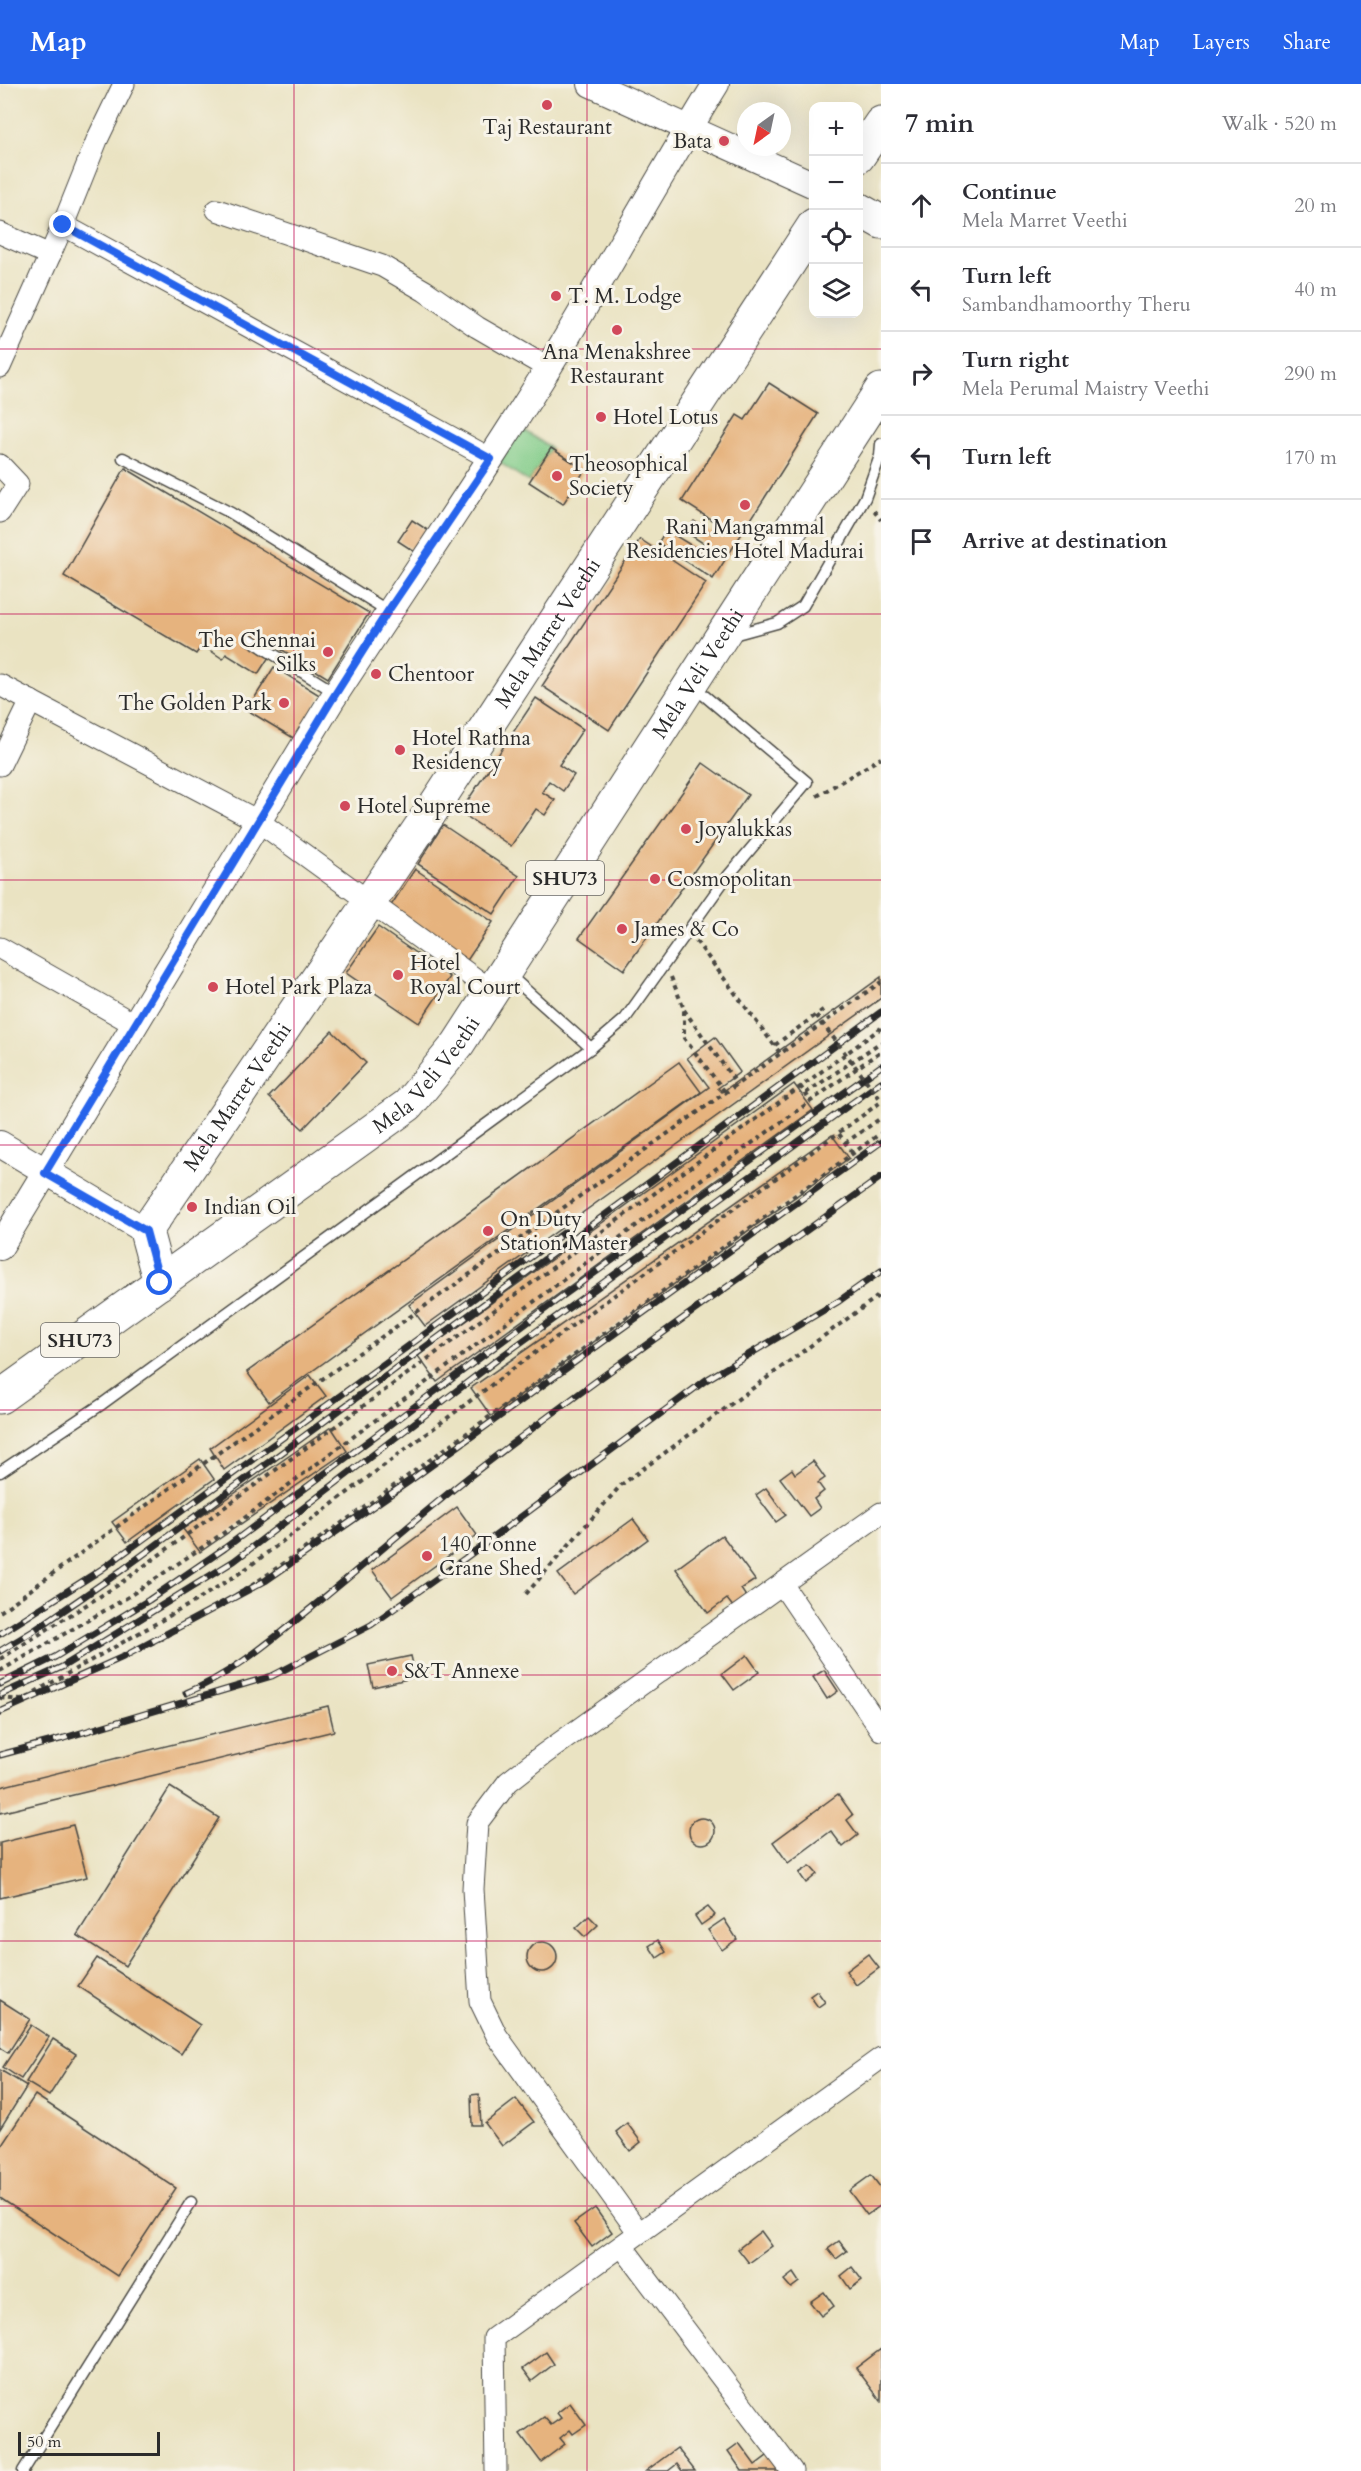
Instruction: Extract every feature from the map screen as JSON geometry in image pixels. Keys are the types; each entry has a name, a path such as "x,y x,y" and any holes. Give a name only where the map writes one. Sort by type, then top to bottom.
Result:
{"main road":[{"path":"859,156 881,123"},
{"path":"861,210 881,222"},
{"name":"Mela Marret Veethi","path":"146,1231 369,903 809,231"},
{"name":"Mela Veli Veethi","path":"0,1397 408,1105 458,1044 881,390"},
{"path":"146,1231 160,1283"}],"street":[{"path":"0,1248 336,694 388,611 491,459 548,368 716,84"},
{"path":"0,367 63,225 118,86"},
{"path":"606,86 688,130 809,183"},
{"path":"217,210 382,266 425,291 477,327 548,368"},
{"path":"63,225 491,459"},
{"path":"0,233 50,255"},
{"path":"0,465 18,484 0,512"},
{"path":"0,685 258,821 369,903 499,981"},
{"path":"0,765 31,700"},
{"path":"0,948 134,1024"},
{"path":"0,1144 45,1173 146,1231"},
{"path":"639,2234 497,2036 480,2001 473,1889 477,1823 508,1782 544,1754 881,1513"},
{"path":"782,1584 881,1730"},
{"path":"496,2471 494,2338 881,2058"},
{"path":"622,2246 792,2471"}],"lane":[{"path":"718,639 777,623 803,606 865,498 880,456 881,444"},
{"path":"123,458 231,513 388,611"},
{"path":"249,639 336,694"},
{"path":"0,1472 102,1404 591,1048 626,1019 723,882 807,782 690,683"},
{"path":"499,981 591,1048"},
{"path":"23,2471 190,2202"}],"path":[{"path":"813,801 820,792 881,758"},
{"path":"702,932 695,940 780,1053"},
{"path":"666,964 684,1009 737,1084"},
{"path":"0,1612 214,1456 881,982"},
{"path":"684,1009 684,1038 725,1092"},
{"path":"775,1045 823,1010"},
{"path":"21,1700 192,1603 243,1571 518,1365 839,1134 881,1101 816,1015"},
{"path":"0,1659 118,1585 881,1028"},
{"path":"806,1093 881,1042"},
{"path":"0,1671 128,1597 231,1528 626,1233 881,1051"},
{"path":"800,1086 811,1101"},
{"path":"845,1143 881,1118"},
{"path":"0,1698 21,1700 97,1670 161,1640 251,1586 371,1502 881,1133"},
{"path":"839,1134 853,1154"},
{"path":"526,1594 621,1485 881,1294"}],"green space":[{"path":"517,426 551,448 529,482 496,460"}],"building":[{"path":"769,383 818,414 713,579 658,543 666,530 702,552 706,545 686,532 694,521 712,534 718,524 682,501 737,415 745,420"},
{"name":"Theosophical Society","path":"551,448 585,470 563,504 529,482"},
{"path":"125,468 369,613 328,678 276,646 258,674 226,654 223,659 202,645 196,654 64,576"},
{"path":"412,520 429,531 415,552 398,541"},
{"path":"640,539 706,583 609,730 542,686"},
{"name":"The Golden Park","path":"274,667 321,696 295,739 247,710"},
{"path":"536,698 583,729 559,765 574,775 563,791 549,781 542,792 555,800 545,815 536,809 511,846 460,812"},
{"path":"703,763 748,795 624,970 579,938"},
{"path":"443,825 519,876 494,914 418,864"},
{"path":"415,869 493,922 466,962 388,910"},
{"name":"Hotel Royal Court","path":"378,927 450,977 419,1023 346,973"},
{"path":"881,977 881,998 425,1326 409,1305 709,1087 687,1058 715,1037 740,1072 718,1088 722,1092"},
{"path":"332,1031 366,1063 303,1129 269,1097"},
{"path":"679,1062 701,1092 269,1402 247,1372"},
{"path":"794,1084 813,1110 437,1382 418,1356"},
{"path":"832,1135 849,1158 491,1416 471,1388"},
{"path":"310,1375 326,1396 224,1470 210,1448"},
{"path":"331,1427 347,1451 200,1552 183,1529"},
{"path":"200,1459 214,1479 127,1542 112,1522"},
{"path":"813,1461 825,1478 818,1483 824,1491 814,1499 820,1508 809,1516 780,1478 792,1469 795,1474"},
{"path":"766,1488 786,1515 776,1522 756,1495"},
{"name":"140 Tonne Crane Shed","path":"457,1507 477,1535 392,1597 372,1570"},
{"path":"633,1519 648,1539 573,1594 558,1574"},
{"path":"722,1535 755,1580 741,1589 747,1598 734,1608 727,1599 708,1613 676,1569"},
{"path":"747,1655 759,1672 734,1690 722,1674"},
{"name":"S&T Annexe","path":"411,1656 416,1677 373,1687 368,1665"},
{"path":"824,1670 838,1691 827,1699 813,1677"},
{"path":"328,1706 334,1731 0,1813 0,1787"},
{"path":"170,1787 219,1818 125,1966 77,1935"},
{"path":"838,1794 853,1815 847,1820 858,1835 843,1847 831,1831 788,1863 773,1842"},
{"path":"702,1818 711,1822 715,1831 711,1840 702,1844 693,1840 689,1831 693,1822"},
{"path":"73,1825 87,1877 0,1898 0,1843"},
{"path":"810,1866 817,1874 806,1883 799,1873"},
{"path":"708,1907 715,1915 701,1925 695,1916"},
{"path":"589,1916 598,1925 585,1937 576,1928"},
{"path":"724,1919 737,1939 722,1950 708,1930"},
{"path":"658,1940 666,1952 657,1958 649,1946"},
{"path":"542,1942 553,1946 557,1957 553,1968 542,1972 531,1968 527,1957 531,1946"},
{"path":"868,1954 879,1968 856,1985 846,1971"},
{"path":"97,1958 200,2025 181,2054 78,1986"},
{"path":"817,1991 825,2002 818,2007 810,1996"},
{"path":"0,2000 30,2019 8,2053 0,2048"},
{"path":"31,2025 49,2037 21,2079 3,2067"},
{"path":"53,2039 76,2054 49,2096 26,2082"},
{"path":"0,2070 27,2086 0,2129"},
{"path":"479,2094 481,2125 472,2125 471,2095"},
{"path":"35,2095 176,2188 118,2276 0,2198 0,2148"},
{"path":"516,2099 534,2122 502,2146 485,2123"},
{"path":"627,2123 641,2142 630,2151 616,2132"},
{"path":"871,2175 881,2188 881,2205 867,2215 849,2191"},
{"path":"595,2208 612,2232 592,2247 574,2223"},
{"path":"761,2231 772,2246 749,2263 738,2249"},
{"path":"839,2241 847,2251 836,2259 828,2249"},
{"path":"852,2267 862,2280 850,2289 841,2276"},
{"path":"793,2273 799,2282 791,2288 784,2280"},
{"path":"824,2292 834,2306 821,2316 810,2302"},
{"path":"881,2349 881,2401 856,2368"},
{"path":"546,2352 554,2364 532,2381 523,2369"},
{"path":"570,2403 586,2425 573,2434 570,2430 560,2438 565,2444 541,2462 520,2434 544,2417 551,2425 561,2418 557,2413"},
{"path":"739,2443 755,2465 771,2453 785,2471 742,2471 728,2451"},
{"path":"677,2448 695,2471 682,2471 677,2464 668,2471 646,2471"}],"railway":[{"path":"0,1651 35,1630 122,1570 881,1012"},
{"path":"0,1684 55,1657 149,1600 225,1548 564,1295 881,1066"},
{"path":"0,1695 62,1667 234,1561 502,1356 881,1082"},
{"path":"0,1712 123,1657 265,1581 408,1482 881,1142"},
{"path":"186,1693 215,1679 257,1651 521,1437 881,1177"},
{"path":"0,1634 102,1569 565,1232"},
{"path":"0,1755 272,1676 371,1625 706,1380 839,1301 881,1271"}],"place":[{"name":"Taj Restaurant","path":"547,105"},
{"name":"Bata","path":"724,141"},
{"name":"T. M. Lodge","path":"556,296"},
{"name":"Ana Menakshree Restaurant","path":"617,330"},
{"name":"Hotel Lotus","path":"601,417"},
{"name":"Theosophical Society","path":"557,476"},
{"name":"Rani Mangammal Residencies Hotel Madurai","path":"745,505"},
{"name":"The Chennai Silks","path":"328,652"},
{"name":"Chentoor","path":"376,674"},
{"name":"The Golden Park","path":"284,703"},
{"name":"Hotel Rathna Residency","path":"400,750"},
{"name":"Hotel Supreme","path":"345,806"},
{"name":"Joyalukkas","path":"686,829"},
{"name":"Cosmopolitan","path":"655,879"},
{"name":"James & Co","path":"622,929"},
{"name":"Hotel Royal Court","path":"398,975"},
{"name":"Hotel Park Plaza","path":"213,987"},
{"name":"Indian Oil","path":"192,1207"},
{"name":"On Duty Station Master","path":"488,1231"},
{"name":"140 Tonne Crane Shed","path":"427,1556"},
{"name":"S&T Annexe","path":"392,1671"}],"route":[{"path":"63,225 491,459 388,611 331,701 45,1173 146,1231 160,1283"}]}
